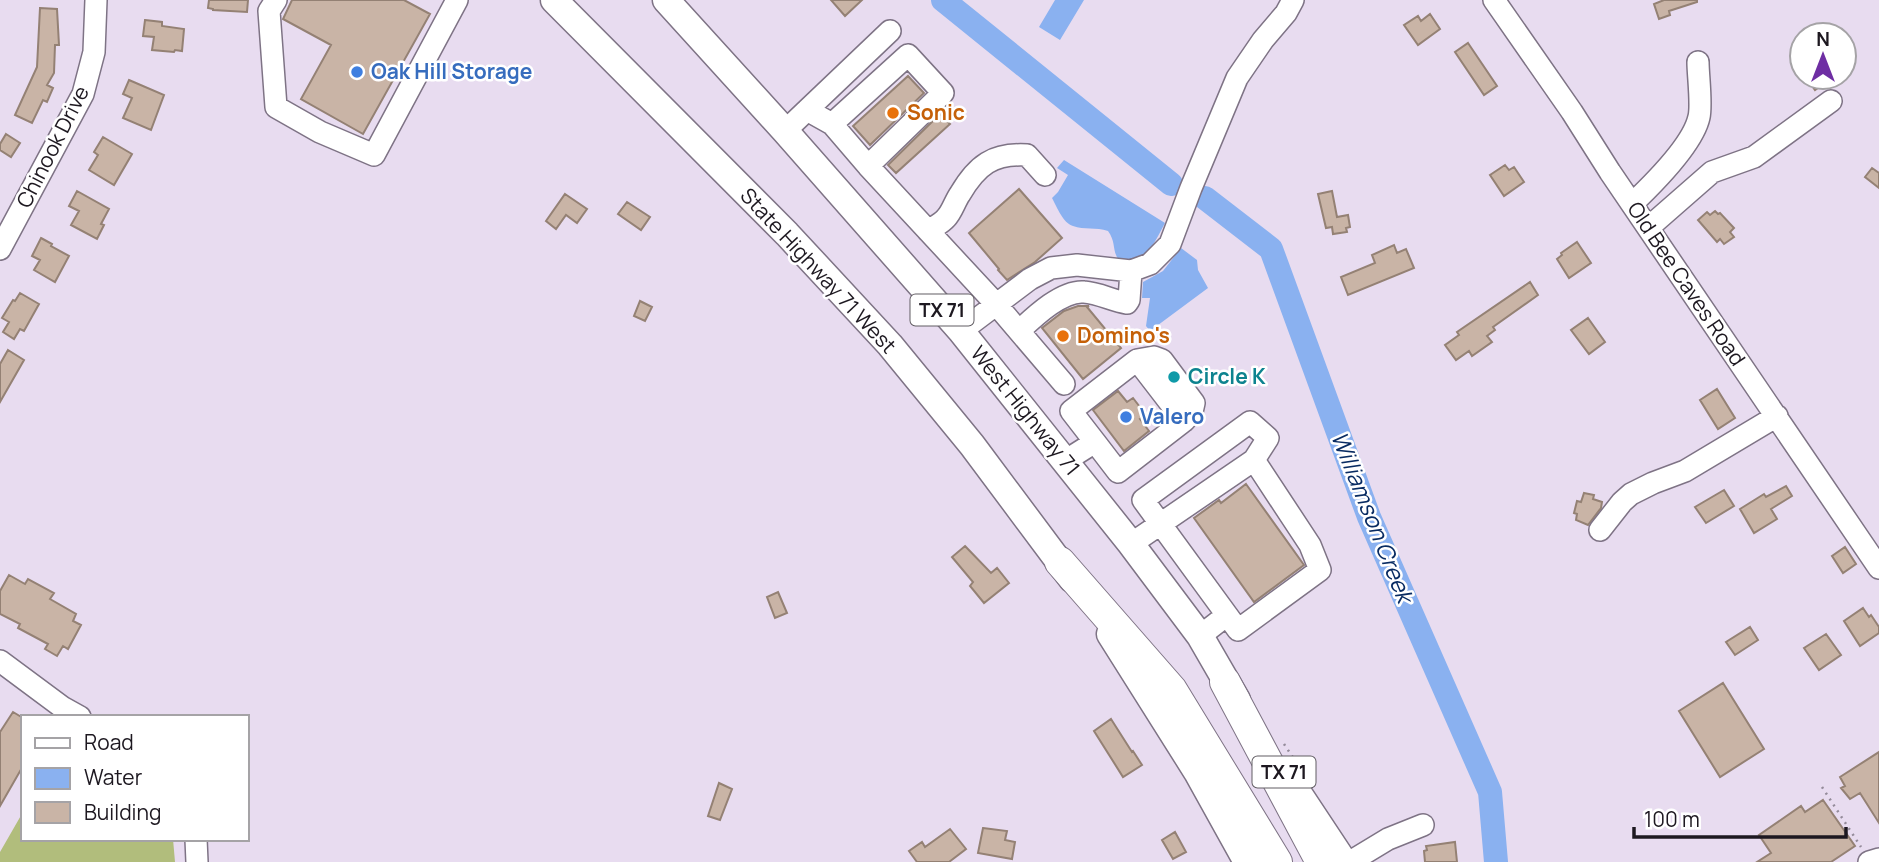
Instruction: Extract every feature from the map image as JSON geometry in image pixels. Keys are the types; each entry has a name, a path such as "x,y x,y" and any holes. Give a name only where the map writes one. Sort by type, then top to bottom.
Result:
{"highway":[{"name":"TX 71","path":"1060,562 1172,690 1277,862"},
{"name":"TX 71","path":"1225,682 1321,862"}],"main road":[{"name":"State Highway 71 West","path":"554,0 787,234 890,345 980,455 1102,620 1197,772 1247,862"},
{"name":"West Highway 71","path":"666,0 961,331 1131,544 1200,636 1225,682"},
{"name":"TX 71","path":"1225,682 1344,862"}],"street":[{"name":"Chinook Drive","path":"0,248 83,94 94,52 96,0"},
{"path":"276,0 269,11 276,107 320,132 374,155 454,1"},
{"path":"961,331 995,303 1051,268 1077,265 1131,271 1150,264 1170,244 1237,78 1293,0"},
{"name":"Old Bee Caves Road","path":"1494,0 1879,568"},
{"path":"785,131 890,31"},
{"path":"832,124 908,55 943,93 868,166"},
{"path":"1632,204 1675,159 1699,117 1698,62"},
{"path":"1648,228 1712,172 1754,157 1831,102"},
{"path":"807,110 832,124 995,303 1064,384"},
{"path":"928,231 946,218 971,176 999,157 1027,155 1045,175"},
{"path":"1019,331 1063,296 1083,291 1125,311 1129,299 1131,271"},
{"path":"1137,360 1184,421 1118,472 1096,442 1071,411 1137,360"},
{"path":"1600,530 1631,494 1685,471 1777,416"},
{"path":"1131,544 1160,524 1254,460 1268,438 1250,422 1143,500 1160,524 1238,630 1320,570 1310,545 1254,460"},
{"path":"1065,461 1096,442"},
{"path":"1200,636 1227,615"},
{"path":"2,668 76,715"},
{"path":"1350,862 1388,839 1423,825"},
{"path":"196,841 197,862"},
{"path":"1870,862 1879,859"}],"path":[{"path":"1822,787 1870,862"}],"green space":[{"path":"21,815 21,841 173,841 175,862 0,862 0,852"}],"water":[{"path":"1055,0 1084,0 1060,40 1039,27"},
{"path":"1064,160 1165,223 1148,251 1136,259 1118,259 1108,231 1077,227 1066,222 1052,198 1068,175 1057,168"},
{"path":"1181,248 1197,260 1198,270 1208,288 1150,331 1146,326 1150,298 1142,298 1143,282 1163,271"}],"building":[{"path":"209,0 248,0 247,12 213,10 208,8"},
{"name":"Oak Hill Storage","path":"292,0 404,0 430,14 363,134 301,99 331,45 283,19"},
{"path":"831,0 862,0 845,16"},
{"path":"1664,0 1697,2 1669,11 1670,15 1659,19 1654,4"},
{"path":"40,8 57,9 59,45 55,45 54,73 47,85 53,88 47,102 43,100 32,123 15,115 37,67"},
{"path":"1430,14 1440,29 1418,45 1404,25 1418,16 1421,21"},
{"path":"145,20 184,29 182,51 152,50 154,37 143,36"},
{"path":"1468,43 1497,86 1484,95 1455,52"},
{"name":"Sonic","path":"908,76 924,93 870,145 853,126"},
{"path":"129,80 164,95 151,130 123,118 132,98 123,94"},
{"path":"940,114 950,124 896,173 888,165"},
{"path":"6,134 20,143 11,157 0,150 0,144"},
{"path":"103,137 132,154 114,185 89,170 98,155 94,152"},
{"path":"1505,165 1509,170 1514,167 1524,182 1504,196 1490,175"},
{"path":"1872,168 1879,173 1879,188 1865,177"},
{"path":"1019,189 1062,238 1035,262 1007,280 969,233"},
{"path":"77,191 109,209 97,239 71,225 79,211 69,206"},
{"path":"1332,191 1337,217 1348,215 1350,227 1346,228 1347,232 1333,234 1332,227 1326,228 1318,194"},
{"path":"565,194 587,209 577,223 566,215 556,229 546,221"},
{"path":"627,202 650,217 641,230 618,214"},
{"path":"1715,211 1734,228 1730,232 1734,237 1724,244 1720,239 1717,242 1698,220 1707,212 1710,215"},
{"path":"41,238 69,256 55,282 34,270 40,260 32,256"},
{"path":"1577,242 1591,263 1569,278 1557,259"},
{"path":"1394,245 1397,253 1406,249 1414,268 1348,295 1341,277 1375,263 1372,255"},
{"path":"1530,282 1538,295 1493,327 1495,330 1487,336 1492,342 1472,356 1469,351 1456,360 1445,345 1459,335 1457,332"},
{"path":"20,293 39,304 24,331 20,329 14,339 3,332 9,322 2,318"},
{"path":"640,301 652,307 645,321 634,316"},
{"path":"1078,306 1089,306 1087,307 1121,348 1083,379 1042,328 1064,311"},
{"path":"1588,318 1605,342 1589,354 1571,330"},
{"path":"8,350 24,360 0,402 0,364"},
{"path":"1717,389 1735,418 1718,429 1700,400"},
{"name":"Valero","path":"1118,391 1127,402 1133,398 1146,415 1140,419 1149,431 1124,451 1093,410"},
{"path":"1246,484 1304,565 1254,602 1194,518 1219,500 1221,503"},
{"path":"1786,486 1792,496 1771,509 1777,519 1754,533 1740,509 1764,494 1766,497"},
{"path":"1724,490 1734,506 1706,523 1695,507"},
{"path":"1584,493 1594,495 1593,499 1602,502 1601,508 1588,525 1576,520 1577,514 1574,513 1577,501 1581,502"},
{"path":"965,546 991,573 997,568 1009,583 984,603 970,586 973,582 952,557"},
{"path":"1845,547 1856,564 1843,573 1832,556"},
{"path":"9,575 25,584 28,579 54,593 50,599 76,614 73,621 81,625 68,649 63,646 57,656 45,649 48,644 18,628 20,624 0,614 0,591"},
{"path":"778,592 787,613 775,618 767,597"},
{"path":"1863,608 1879,627 1879,633 1860,646 1844,621"},
{"path":"1750,627 1758,640 1735,655 1726,642"},
{"path":"1826,634 1841,655 1819,670 1804,648"},
{"path":"1723,683 1764,749 1720,777 1679,711"},
{"path":"13,712 21,717 21,769 0,806 0,732"},
{"path":"1111,719 1142,765 1123,777 1094,731"},
{"path":"1879,752 1879,823 1860,793 1850,799 1841,788 1845,786 1840,777"},
{"path":"719,783 732,789 720,820 708,816"},
{"path":"1823,800 1855,846 1831,862 1757,862 1771,853 1759,835 1801,806 1805,812"},
{"path":"983,828 1007,831 1005,840 1015,842 1012,859 978,853"},
{"path":"950,829 966,849 949,862 917,862 909,851 922,842 925,847"},
{"path":"1175,832 1186,852 1173,859 1162,840"},
{"path":"1455,842 1457,862 1425,862 1426,846"}],"waterway":[{"name":"Williamson Creek","path":"943,0 1171,184"},
{"name":"Williamson Creek","path":"1205,198 1271,249 1369,517 1490,792 1496,862"}],"place":[{"name":"Oak Hill Storage","path":"357,72"},
{"name":"Sonic","path":"893,113"},
{"name":"Domino's","path":"1063,336"},
{"name":"Circle K","path":"1174,377"},
{"name":"Valero","path":"1126,417"}]}
